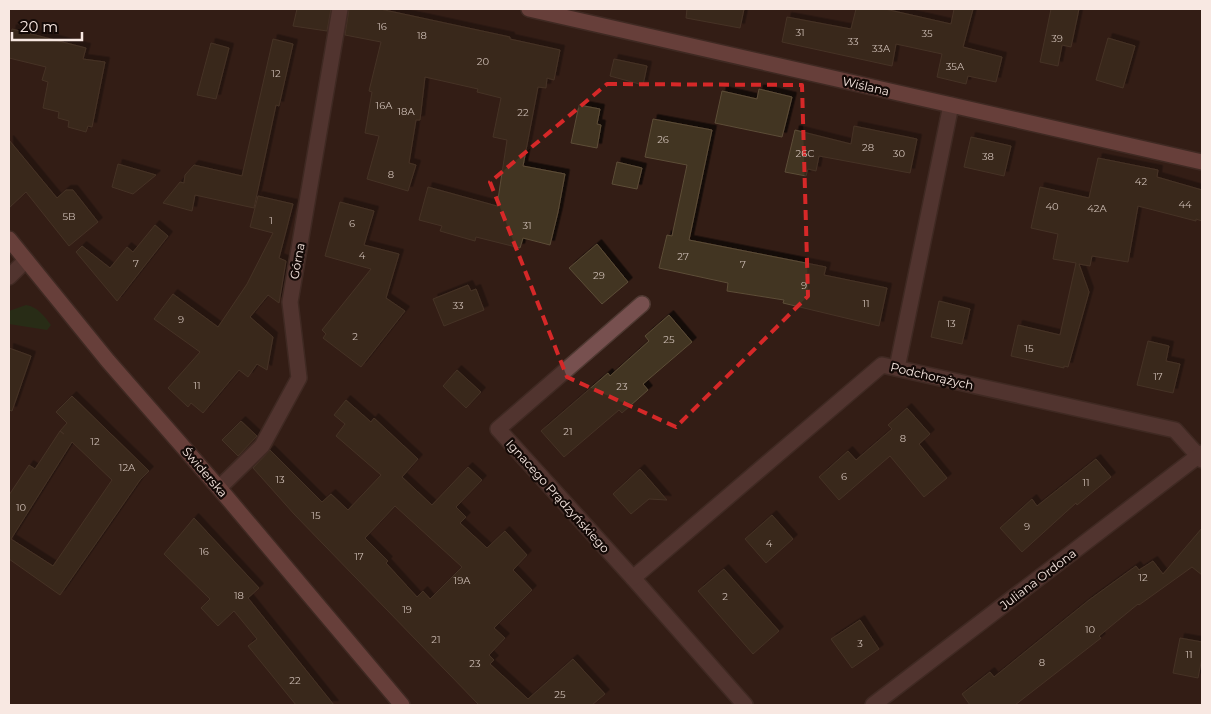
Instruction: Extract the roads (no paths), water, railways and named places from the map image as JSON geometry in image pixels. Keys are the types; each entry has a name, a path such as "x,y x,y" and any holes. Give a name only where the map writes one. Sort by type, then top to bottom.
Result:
{"street":[{"name":"Górna","path":"219,488 262,446 300,378 290,302 340,9"},
{"name":"Wiślana","path":"529,9 1202,162"},
{"path":"897,368 951,105"},
{"name":"Świderska","path":"9,239 108,361 219,488 402,705"},
{"path":"9,277 26,260"},
{"name":"Ignacego Prądzyńskiego","path":"642,304 498,429 745,705"},
{"name":"Podchorążych","path":"633,578 882,365 1175,430 1201,457"},
{"name":"Juliana Ordona","path":"873,705 1201,457"}]}
